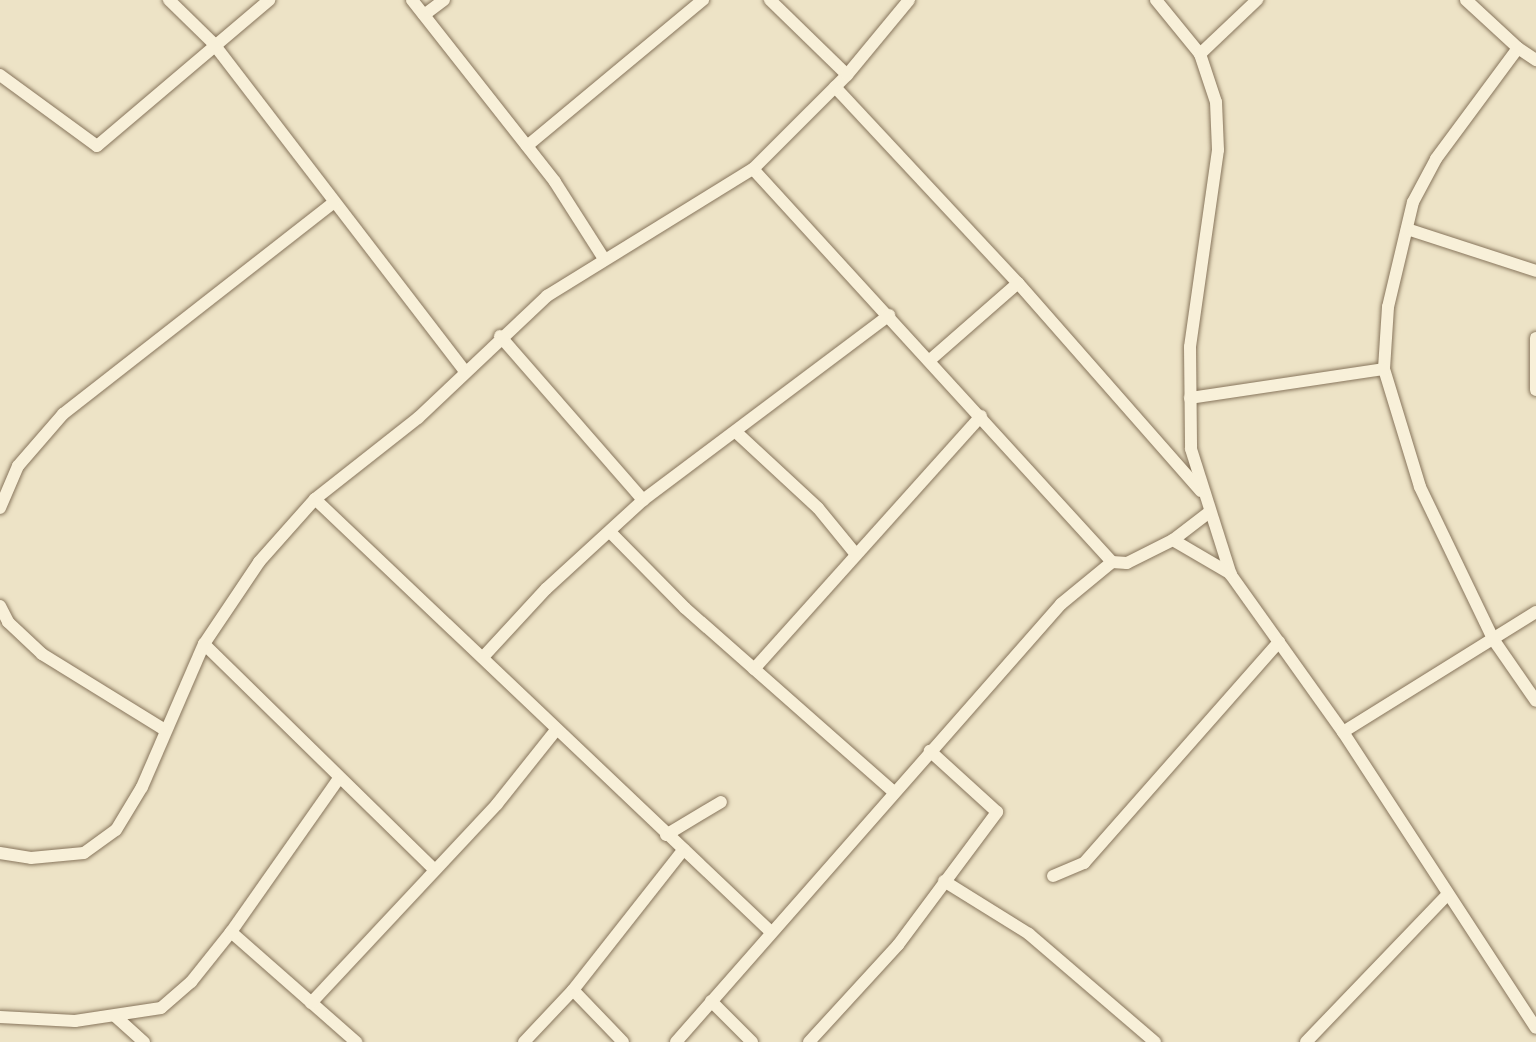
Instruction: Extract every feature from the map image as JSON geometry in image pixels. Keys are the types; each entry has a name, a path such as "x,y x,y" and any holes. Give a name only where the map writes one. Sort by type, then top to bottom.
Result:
{"street":[{"path":"169,0 213,43 333,203 465,371"},
{"path":"0,75 97,146 213,43 269,0"},
{"path":"412,0 527,146 604,259"},
{"path":"424,15 444,0"},
{"path":"527,146 703,0"},
{"path":"770,0 847,75"},
{"path":"0,853 31,859 84,853 116,830 142,787 204,644 259,562 315,499 418,418 500,336 604,259 672,223 753,169 847,75 909,0"},
{"path":"1156,0 1200,54 1216,102 1218,150 1195,290 1190,398 1191,449 1208,513 1231,575 1343,732 1536,1028"},
{"path":"1200,54 1257,0"},
{"path":"1466,0 1518,48 1536,60"},
{"path":"1518,48 1436,159 1413,202 1388,307 1384,369 1420,487 1493,639 1536,701"},
{"path":"835,87 1018,283 1203,494"},
{"path":"753,169 1112,562 1127,563 1173,540 1208,513"},
{"path":"0,508 18,466 63,414 333,203"},
{"path":"1407,229 1536,271"},
{"path":"930,360 1018,283"},
{"path":"485,655 546,589 612,534 643,500 737,433 889,315"},
{"path":"500,336 643,500"},
{"path":"1536,338 1536,390"},
{"path":"1190,398 1384,369"},
{"path":"754,669 854,552 981,416"},
{"path":"737,433 811,500 854,552"},
{"path":"315,499 485,655 556,730 771,932"},
{"path":"612,534 754,669 894,792"},
{"path":"1173,540 1231,575"},
{"path":"676,1042 1054,612 1112,562"},
{"path":"0,606 4,622 67,673 165,730"},
{"path":"1343,732 1536,612"},
{"path":"1053,876 1084,863 1279,642"},
{"path":"204,644 338,779 435,870"},
{"path":"311,1003 435,870 556,730"},
{"path":"809,1042 898,944 997,812 930,751"},
{"path":"0,1017 75,1021 161,1008 178,996 231,932 338,779"},
{"path":"666,835 721,802"},
{"path":"524,1042 573,990 684,849"},
{"path":"944,881 1030,934 1155,1042"},
{"path":"1306,1042 1448,894"},
{"path":"231,932 356,1042"},
{"path":"573,990 623,1042"},
{"path":"711,1001 752,1042"},
{"path":"115,1016 144,1042"}]}
